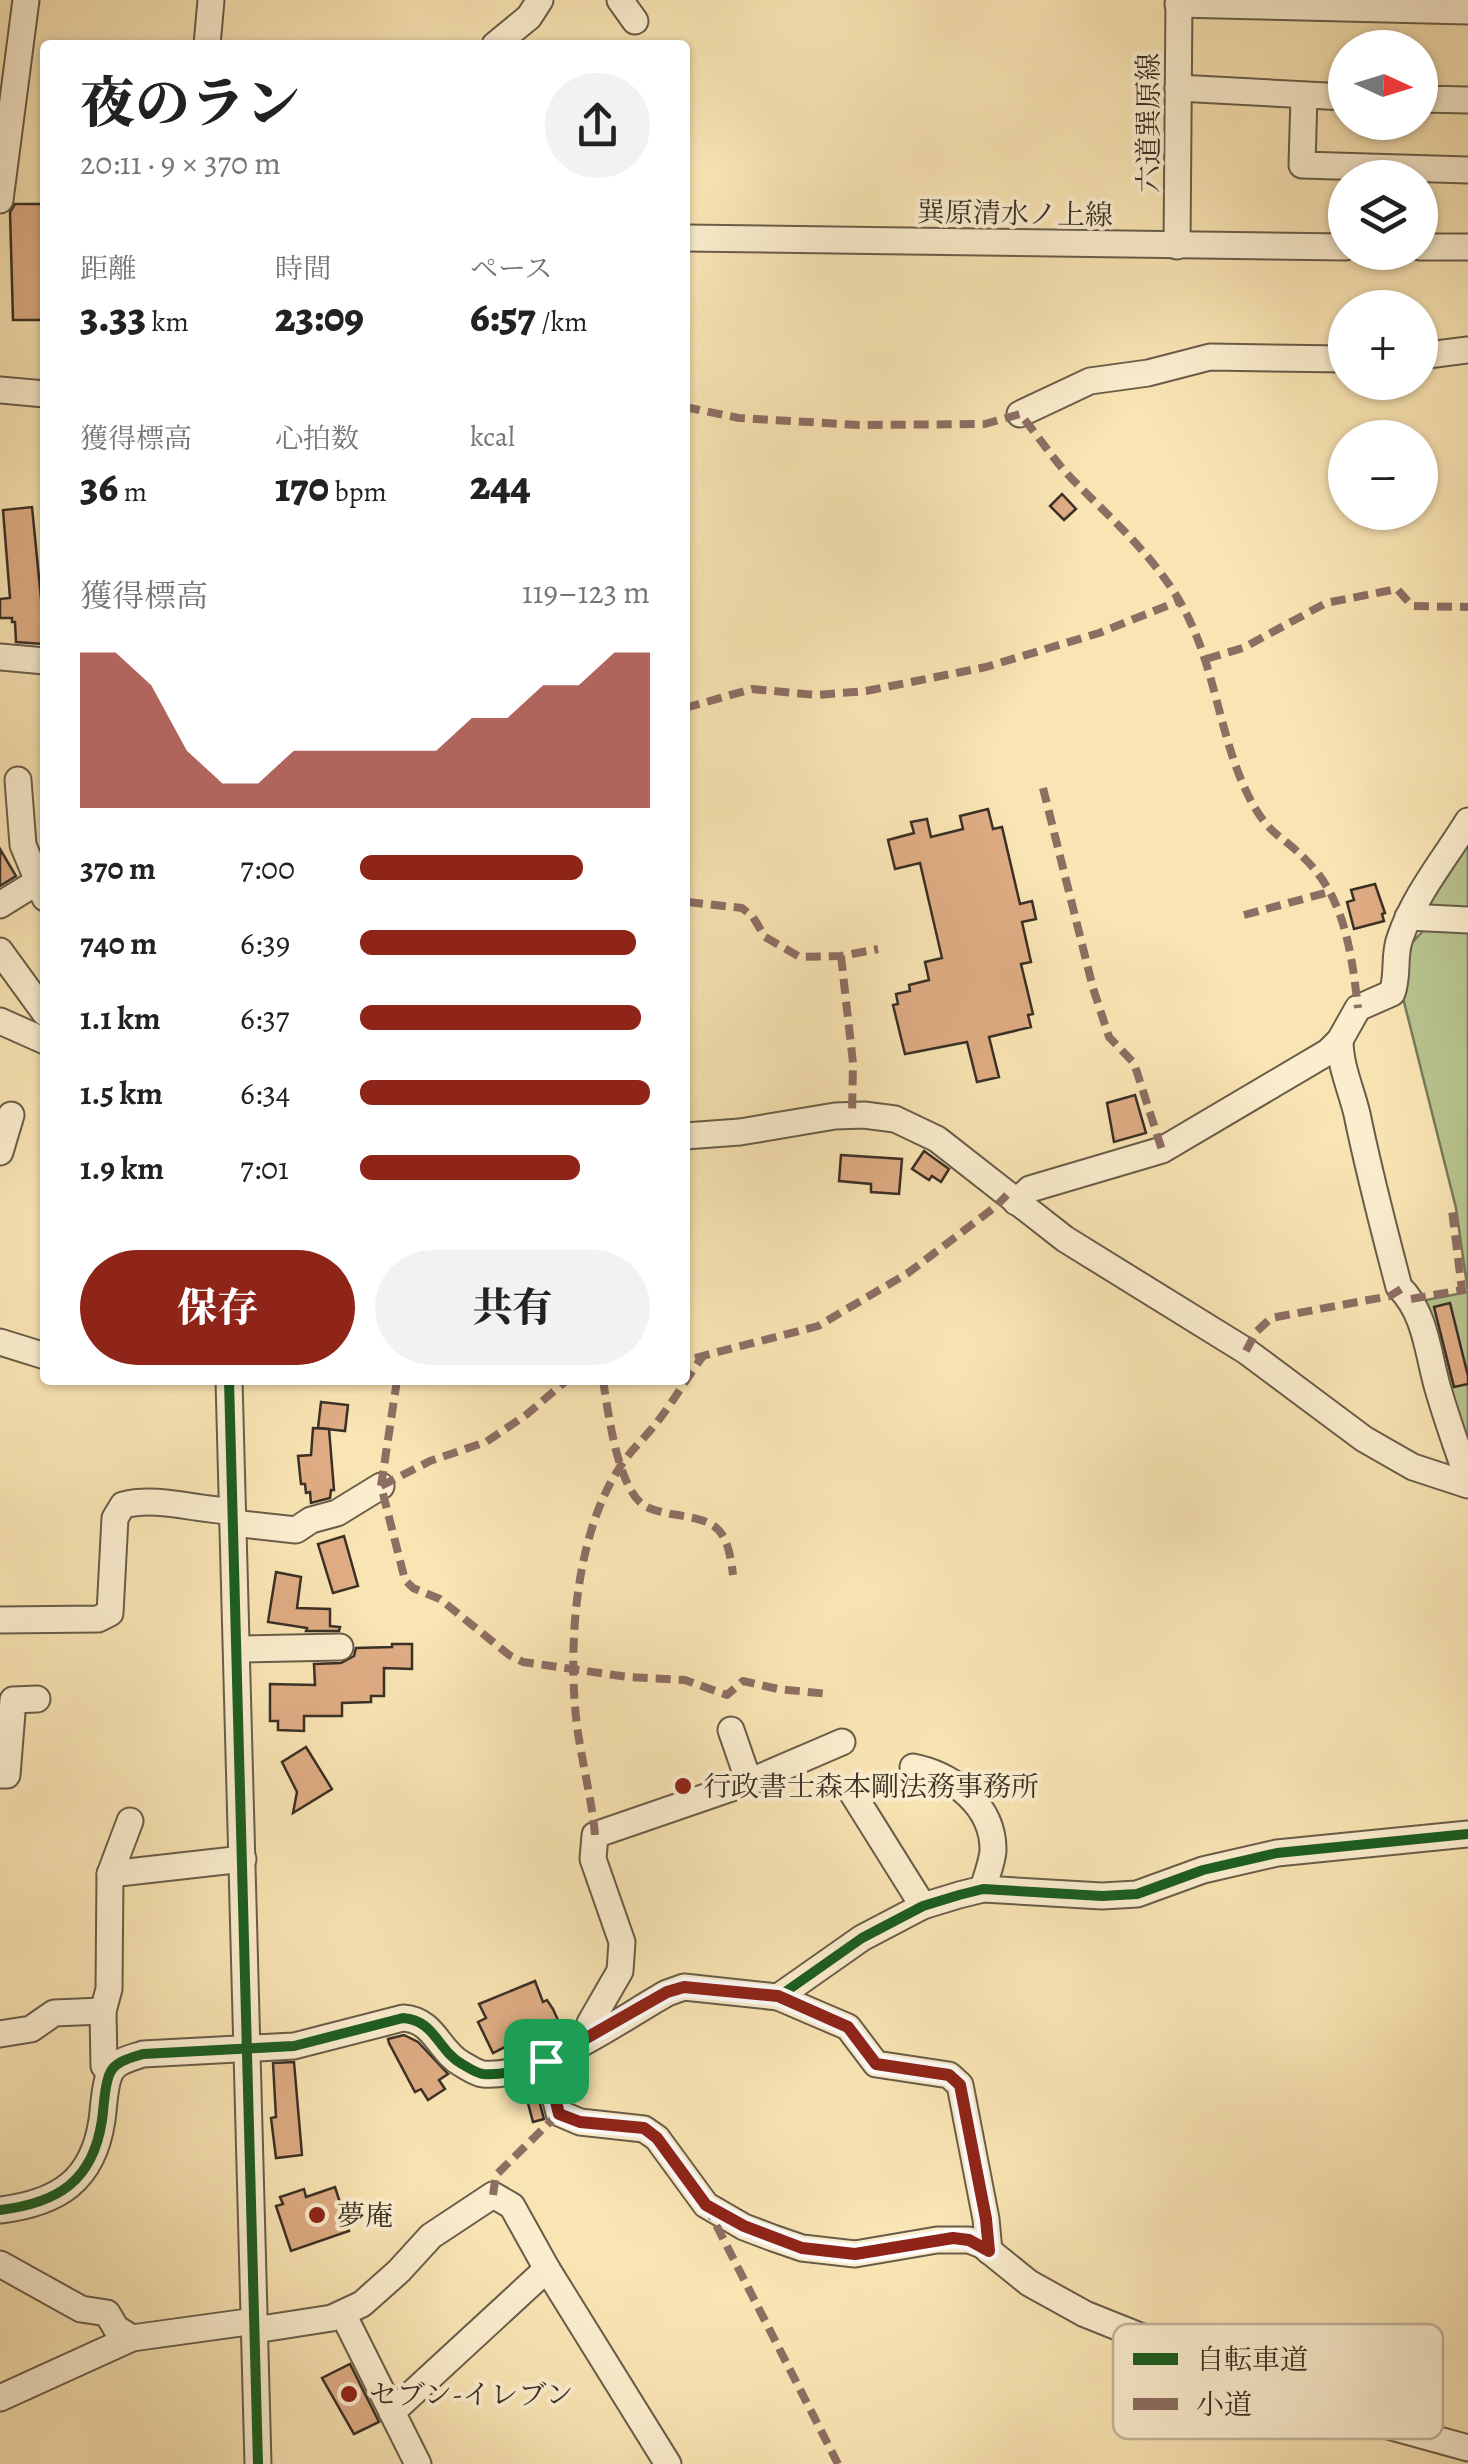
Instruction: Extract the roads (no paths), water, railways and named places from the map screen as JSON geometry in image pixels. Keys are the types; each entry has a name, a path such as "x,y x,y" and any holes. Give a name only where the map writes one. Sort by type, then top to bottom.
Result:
{"street":[{"path":"0,200 26,0"},
{"path":"207,40 210,0"},
{"path":"501,40 529,17 540,0"},
{"path":"1178,2 1468,10"},
{"name":"六道巽原線","path":"1177,246 1178,2"},
{"path":"1178,88 1328,97"},
{"path":"1304,96 1302,165 1328,167"},
{"path":"1438,99 1468,100"},
{"path":"1438,171 1468,170"},
{"name":"巽原清水ノ上線","path":"690,238 1328,247"},
{"path":"1438,247 1468,247"},
{"path":"1438,354 1468,350"},
{"path":"1020,414 1090,381 1119,379 1210,357 1328,360"},
{"path":"0,390 40,394"},
{"path":"0,658 40,661"},
{"path":"18,780 23,844 40,879"},
{"path":"1016,1202 1030,1189 1162,1150 1328,1052 1340,1040 1358,1008 1392,993 1398,976 1397,944 1417,894 1468,821"},
{"path":"0,904 40,886"},
{"path":"1408,917 1468,920"},
{"path":"0,951 40,1005"},
{"path":"0,1021 40,1040"},
{"path":"1340,1040 1340,1056 1399,1287 1411,1299 1426,1340 1468,1482"},
{"path":"0,1152 11,1115"},
{"path":"690,1136 740,1132 834,1116 894,1119 937,1139 1065,1239 1246,1351 1364,1439 1413,1466 1468,1482"},
{"path":"0,1342 40,1354"},
{"path":"229,1385 258,2464"},
{"path":"0,1620 98,1619 110,1613 116,1518 123,1505 143,1500 296,1530 311,1520 336,1513 381,1486"},
{"path":"237,1650 340,1647"},
{"path":"0,1776 7,1775 13,1700 37,1700"},
{"path":"731,1730 749,1782"},
{"path":"590,2036 590,2023 620,1971 622,1942 593,1859 595,1835 749,1782 842,1742"},
{"path":"913,1767 960,1788 986,1816 993,1851 983,1889"},
{"path":"853,1794 923,1906"},
{"path":"110,2073 104,2066 103,2011 109,1989 110,1874 130,1822"},
{"path":"778,1996 862,1938 923,1906 983,1889 1102,1896 1137,1894 1203,1870 1277,1852 1468,1834"},
{"path":"110,1874 243,1859"},
{"path":"0,2210 43,2202 76,2180 92,2160 99,2142 110,2073 119,2062 143,2054 294,2046 403,2018 423,2023 455,2060 479,2074 546,2061 667,1992 684,1987 778,1996 848,2027 876,2064 949,2075 960,2085 989,2251"},
{"path":"0,2034 32,2030 54,2013 103,2011"},
{"path":"546,2061 559,2114 580,2122 644,2128 657,2138 706,2205 744,2226 802,2248 830,2253 855,2254 953,2238 969,2240 1029,2283 1113,2326"},
{"path":"0,2398 132,2338 343,2314 362,2304 431,2236 494,2195 512,2206 668,2464"},
{"path":"0,2264 81,2309 107,2314 116,2328 132,2338"},
{"path":"392,2412 547,2269"},
{"path":"343,2314 418,2464"},
{"path":"1435,2439 1468,2448"}],"place":[{"name":"行政書士森本剛法務事務所","path":"683,1786"},
{"name":"夢庵","path":"317,2215"},
{"name":"セブン-イレブン","path":"349,2394"}]}
